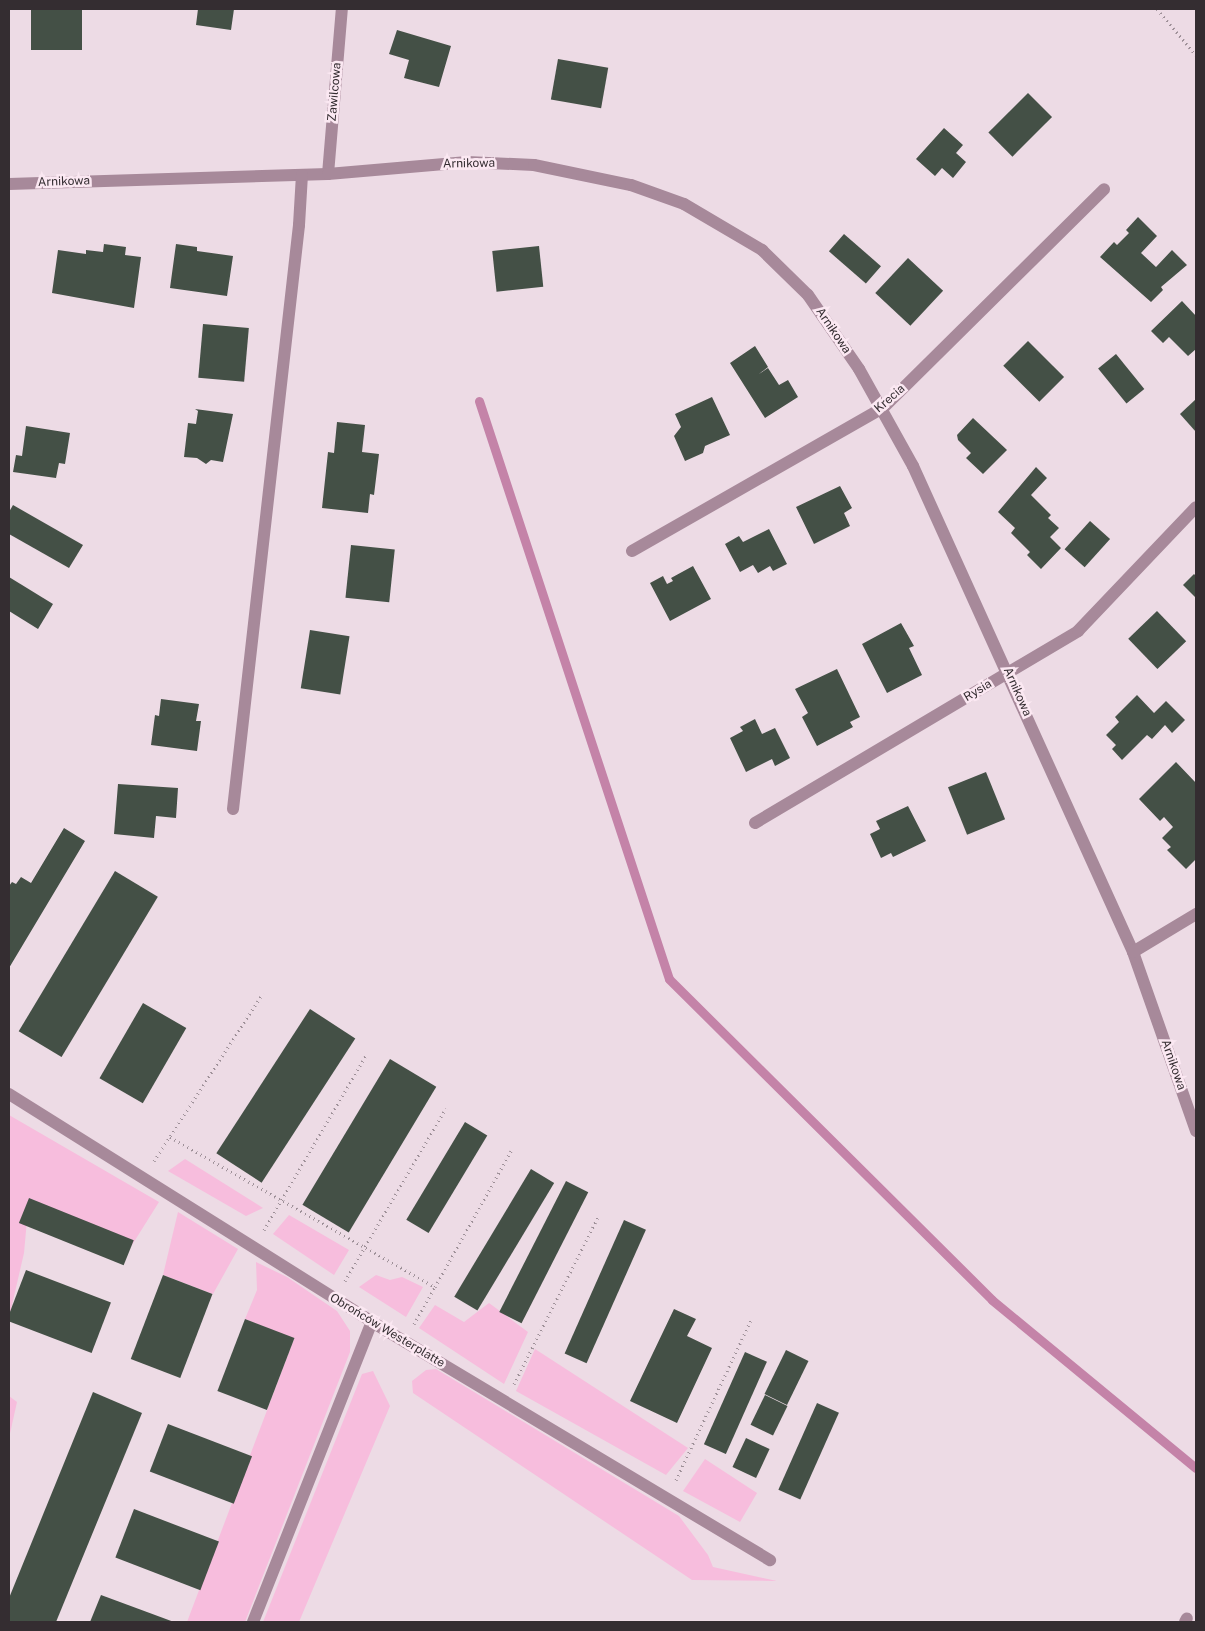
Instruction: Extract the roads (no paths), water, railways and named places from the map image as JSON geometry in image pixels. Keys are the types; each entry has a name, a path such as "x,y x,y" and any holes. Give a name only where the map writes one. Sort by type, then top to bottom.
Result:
{"street":[{"name":"Zawilcowa","path":"328,174 342,9"},
{"name":"Arnikowa","path":"9,184 328,174 467,162 534,165 631,186 684,204 762,250 808,295 883,408 913,466 1009,673 1133,952 1196,1132"},
{"path":"233,809 299,225 302,175"},
{"name":"Krecia","path":"632,551 883,408 1104,189"},
{"name":"Rysia","path":"755,823 1078,631 1196,507"},
{"path":"1133,952 1196,914"},
{"name":"Obrońców Westerplatte","path":"9,1094 404,1342 505,1400 770,1560"},
{"path":"253,1622 372,1322"}],"waterway":[{"path":"479,401 669,979 992,1300 1196,1468"}]}
